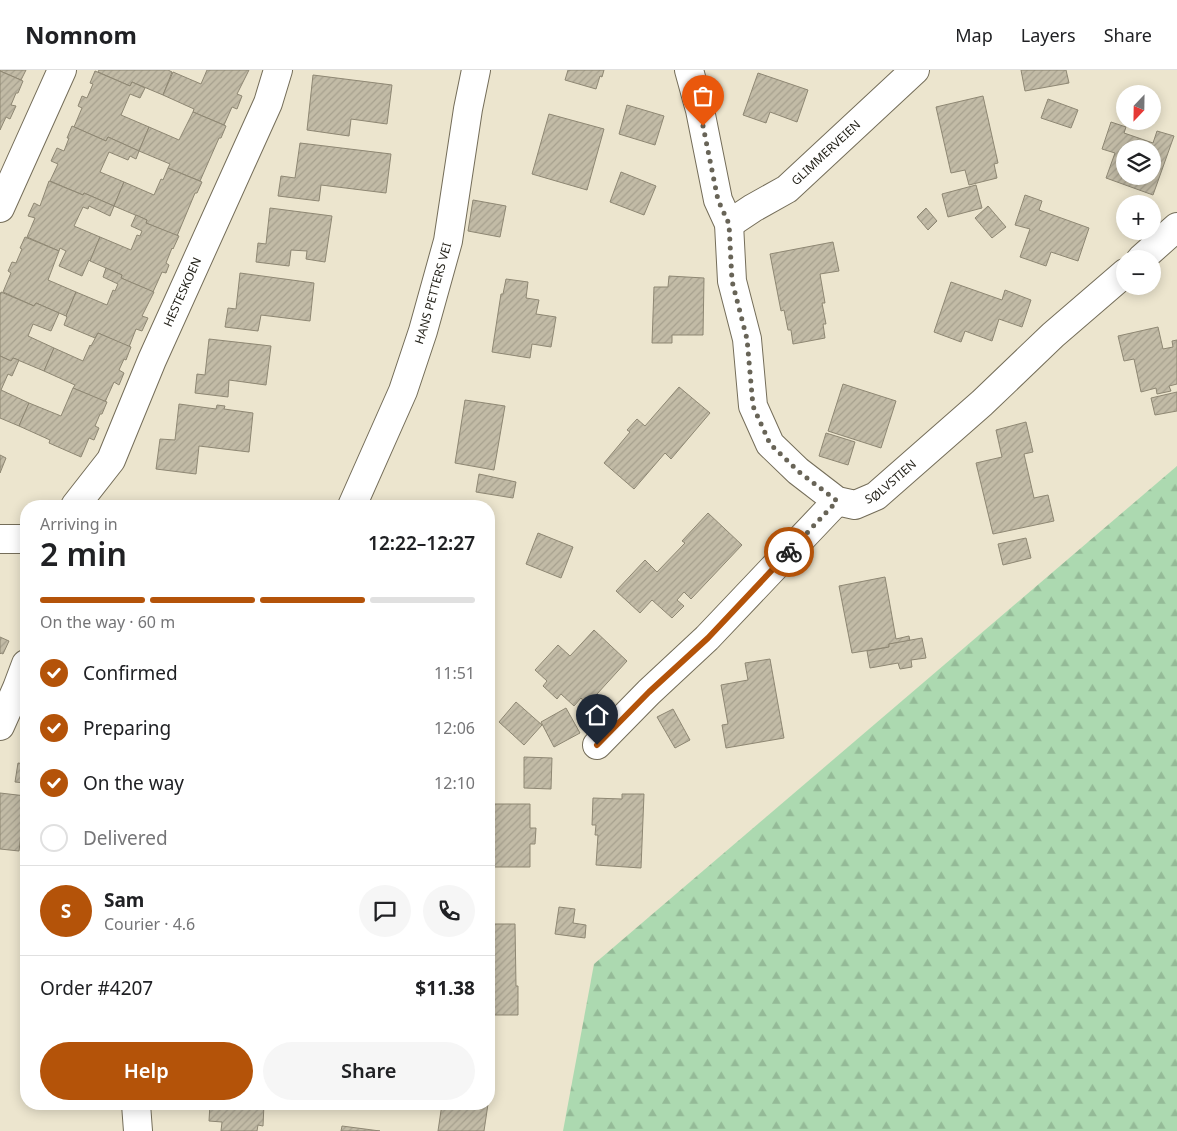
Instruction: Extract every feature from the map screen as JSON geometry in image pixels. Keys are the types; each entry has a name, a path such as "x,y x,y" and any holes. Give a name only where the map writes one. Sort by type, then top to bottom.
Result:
{"street":[{"path":"0,208 62,70"},
{"name":"HESTESKOEN","path":"80,500 111,460 152,360 268,103 278,70"},
{"name":"HANS PETTERS VEI","path":"355,500 403,391 423,332 448,241 468,109 476,70"},
{"path":"597,745 649,692 708,638 837,501 798,471 770,444 753,406 747,339 732,281 729,224 718,200 700,110 689,70"},
{"name":"GLIMMERVEIEN","path":"729,224 787,189 915,70"},
{"path":"1151,250 1177,227"},
{"name":"SØLVSTIEN","path":"837,501 856,505 876,496 1116,281"},
{"path":"0,539 20,539"},
{"path":"0,726 20,682"},
{"path":"136,1110 138,1131"}],"green space":[{"path":"1177,466 1177,1131 563,1131 594,964"}],"building":[{"path":"0,70 26,70 21,80"},
{"path":"99,70 168,70 172,72 163,95 132,82 130,86 98,72"},
{"path":"207,70 249,70 237,94 242,96 237,109 232,107 224,125 193,112 194,109 163,95 173,72 201,84"},
{"path":"568,70 604,70 596,89 565,80"},
{"path":"1021,70 1066,70 1069,83 1025,91"},
{"path":"0,71 23,81 11,105 16,106 10,119 6,117 0,130"},
{"path":"95,71 130,86 132,82 145,88 140,98 130,94 121,115 149,127 139,151 108,137 106,141 74,127 82,108 78,106 82,96 87,98 93,84 90,83"},
{"path":"758,73 808,90 797,122 770,112 766,123 743,115"},
{"path":"313,75 392,85 387,124 351,119 349,136 307,130"},
{"path":"983,96 998,163 994,164 997,178 969,185 965,170 951,173 936,107"},
{"path":"1048,99 1078,110 1071,128 1041,118"},
{"path":"627,105 664,116 655,145 619,134"},
{"path":"193,112 226,126 200,181 168,168 170,164 139,151 149,127 179,140"},
{"path":"549,114 604,129 587,190 532,174"},
{"path":"1111,122 1116,124 1116,130 1125,130 1124,133 1144,140 1116,140 1116,182 1106,178 1115,153 1102,149"},
{"path":"72,126 106,141 108,137 139,151 136,159 130,156 128,160 109,152 100,172 124,182 114,206 50,181 58,164 51,161 57,148 64,151"},
{"path":"1157,131 1174,136 1161,173 1161,140 1154,140"},
{"path":"300,143 391,154 386,193 321,185 319,201 278,196 281,176 295,178"},
{"path":"168,168 202,182 197,193 195,193 177,236 146,223 147,220 114,206 124,182 154,195"},
{"path":"621,172 656,186 644,215 610,202"},
{"path":"49,181 114,206 110,216 89,206 88,209 83,207 74,226 100,237 82,276 59,266 66,251 60,248 59,251 27,237 35,218 28,216 34,203 40,206"},
{"path":"976,185 982,208 948,217 942,194"},
{"path":"1125,185 1157,185 1153,195"},
{"path":"1025,195 1042,201 1039,210 1089,228 1078,261 1051,252 1046,266 1020,257 1030,229 1015,225"},
{"path":"473,200 506,206 500,237 468,231"},
{"path":"988,206 1006,227 992,238 975,218"},
{"path":"270,208 332,216 325,262 306,259 307,251 291,250 289,266 256,262 258,243 266,244"},
{"path":"926,208 937,221 928,230 917,217"},
{"path":"136,215 147,220 146,223 179,236 166,263 169,265 166,273 162,272 153,292 121,278 122,275 90,261 100,237 131,250 137,235 140,236 142,231 131,226"},
{"path":"25,237 59,251 48,280 76,292 66,316 36,303 34,306 3,292 11,273 8,271 12,262 16,263"},
{"path":"833,242 839,271 820,274 825,303 822,303 826,324 823,324 825,338 793,344 791,330 788,330 784,310 781,311 770,254"},
{"path":"106,268 122,275 121,278 154,292 142,316 148,318 142,331 136,329 129,347 98,333 95,338 64,325 76,292 107,305 113,290 115,291 118,284 103,277"},
{"path":"240,273 314,283 310,321 261,315 258,331 225,327 228,308 236,309"},
{"path":"669,276 704,278 703,335 672,335 672,343 652,343 654,287 668,287"},
{"path":"506,279 528,282 526,298 539,300 536,314 556,317 551,347 532,344 530,358 492,352 501,294 503,294"},
{"path":"951,282 1002,300 1005,290 1031,300 1022,327 999,319 992,341 965,331 961,342 934,332"},
{"path":"1,292 34,306 36,303 59,313 51,331 33,324 28,336 54,348 44,371 13,358 11,361 0,356"},
{"path":"1158,327 1163,349 1173,347 1172,341 1177,340 1177,384 1169,386 1171,391 1157,394 1156,388 1141,392 1134,359 1124,361 1118,336"},
{"path":"98,333 131,347 126,360 124,359 119,370 124,373 119,385 114,382 105,402 73,388 75,385 44,371 54,348 83,361"},
{"path":"209,339 271,346 266,385 229,380 228,397 195,393 197,374 205,375"},
{"path":"0,356 11,361 13,358 19,360 12,376 8,374 1,390 29,403 19,426 0,418"},
{"path":"843,384 896,401 881,448 828,431"},
{"path":"679,387 710,413 671,459 665,453 634,489 604,463 630,432 627,430 637,419 645,426"},
{"path":"73,388 107,402 95,426 99,428 94,440 89,438 81,457 49,443 50,440 19,426 29,403 61,416"},
{"path":"1177,392 1177,411 1155,415 1151,398"},
{"path":"465,400 505,406 494,470 455,463"},
{"path":"179,404 216,409 217,405 225,406 224,409 253,413 249,452 199,446 196,474 156,469 160,439 175,440"},
{"path":"1026,422 1033,452 1024,454 1034,498 1048,495 1054,521 993,534 976,463 1002,457 996,430"},
{"path":"826,433 855,442 848,465 819,456"},
{"path":"0,455 6,458 0,473"},
{"path":"479,474 516,482 513,498 476,492"},
{"path":"708,513 742,545 691,599 684,592 677,600 684,606 672,618 652,600 640,613 616,591 645,560 657,572 685,543 682,541"},
{"path":"538,533 573,547 561,578 526,564"},
{"path":"1026,538 1031,558 1003,565 998,544"},
{"path":"885,577 896,639 909,636 910,641 889,644 889,647 852,653 839,586"},
{"path":"594,630 627,661 587,705 581,698 574,706 561,694 557,699 543,686 547,681 535,670 558,645 570,656"},
{"path":"0,637 9,641 3,654 0,654"},
{"path":"922,638 926,658 911,660 912,667 900,669 898,663 870,668 867,651 889,647 889,644"},
{"path":"770,659 784,738 726,748 722,725 728,724 721,685 748,680 745,663"},
{"path":"516,702 542,725 524,745 499,722"},
{"path":"566,708 580,733 554,747 541,722"},
{"path":"673,709 690,740 675,748 657,717"},
{"path":"524,757 552,758 551,789 524,788"},
{"path":"18,763 20,763 20,782 15,782"},
{"path":"0,793 20,795 19,851 0,849"},
{"path":"622,794 644,794 641,868 596,865 598,835 595,835 596,825 592,825 593,798 622,799"},
{"path":"495,804 530,804 530,828 536,828 535,844 530,844 530,867 495,867"},
{"path":"559,907 575,909 573,923 586,925 585,938 555,934"},
{"path":"495,924 515,924 518,1015 495,1015"},
{"path":"210,1110 264,1110 263,1126 258,1125 257,1131 221,1131 222,1122 209,1121"},
{"path":"441,1110 487,1110 484,1131 438,1131"},
{"path":"342,1126 380,1131 341,1131"}],"way so far":[{"path":"703,126 718,200 729,224 732,281 747,339 753,406 770,444 798,471 837,501 789,552"}],"route":[{"path":"597,745 649,692 708,638 789,552"}]}
